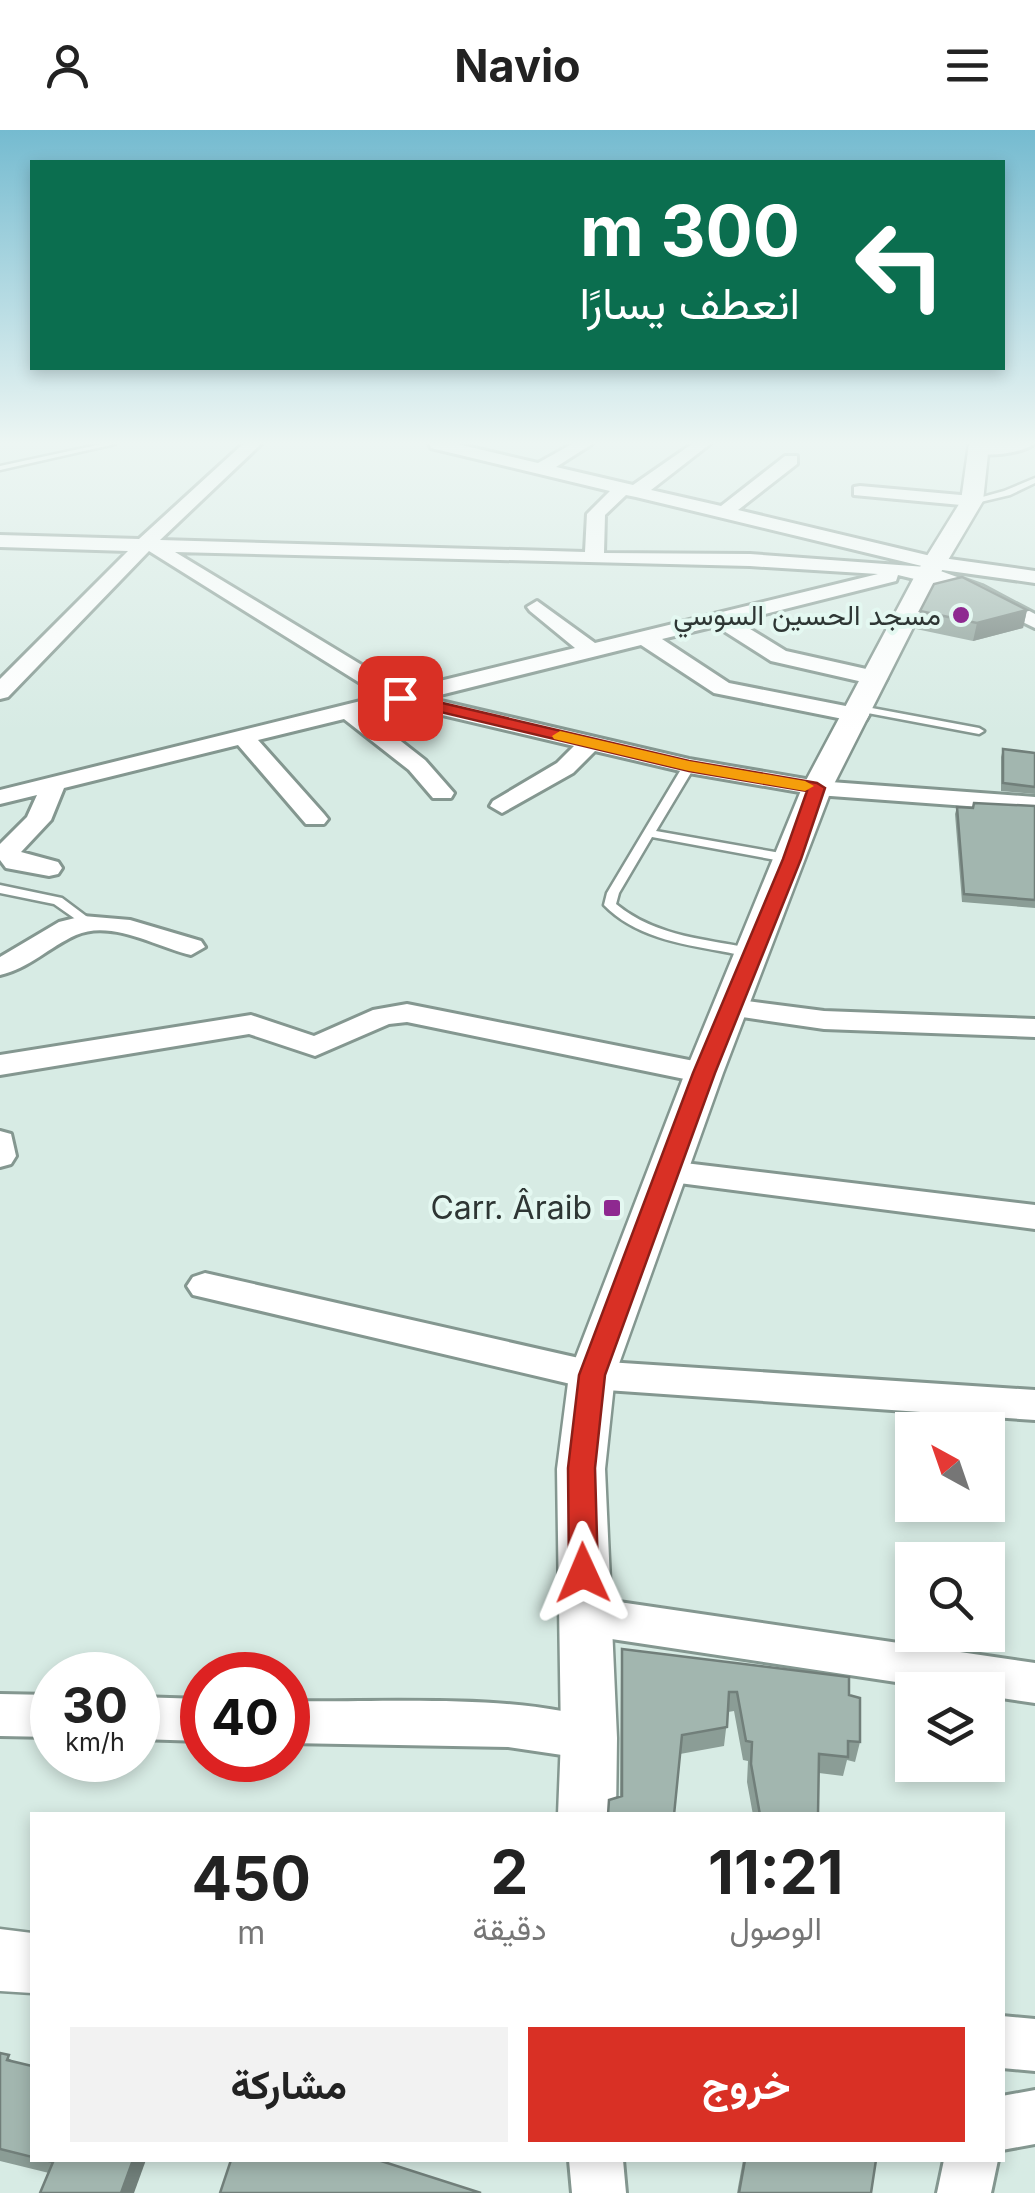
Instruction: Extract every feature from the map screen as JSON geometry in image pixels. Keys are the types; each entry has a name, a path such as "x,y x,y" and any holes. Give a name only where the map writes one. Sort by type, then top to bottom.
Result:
{"street":[{"path":"6,540 782,561 1035,577"},
{"path":"0,692 155,540"},
{"path":"594,558 595,540"},
{"path":"824,540 925,569 1035,622"},
{"path":"587,1812 589,1738 581,1468 592,1375 704,1073 817,788 876,678 925,569 945,540"},
{"path":"148,547 400,698 689,766 817,788 1035,804"},
{"path":"0,797 925,569"},
{"path":"537,607 593,652"},
{"path":"722,621 779,656 876,678"},
{"path":"647,639 722,688 859,712"},
{"path":"348,711 416,765 442,793"},
{"path":"244,737 315,820"},
{"path":"502,806 565,768 590,743"},
{"path":"49,868 14,862 4,856 47,807 54,784"},
{"path":"0,967 30,956 66,929 88,922 192,947"},
{"path":"732,1008 824,1020 1035,1028"},
{"path":"0,1065 251,1024 314,1047 383,1016 407,1014 704,1073"},
{"path":"0,1142 0,1156"},
{"path":"668,1172 1035,1217"},
{"path":"205,1286 592,1375 1035,1405"},
{"path":"586,1616 1035,1683"},
{"path":"0,1715 30,1716"},
{"path":"310,1722 508,1726 589,1738"},
{"path":"0,1960 30,1964"},
{"path":"1005,2042 1035,2045"},
{"path":"1005,2122 1035,2117"},
{"path":"596,2162 599,2193"},
{"path":"964,2193 971,2162"}],"lane":[{"path":"859,712 979,731"},
{"path":"689,766 613,893 610,905 634,923 754,953"},
{"path":"650,833 792,859"},
{"path":"0,889 58,901 88,922"}],"building":[{"path":"962,577 1027,610 977,623 920,611 934,584"},
{"path":"1003,749 1035,753 1035,787 1003,783"},
{"path":"974,803 1035,806 1035,900 964,894 957,807 973,808"},
{"path":"622,1649 849,1677 849,1695 860,1698 860,1742 848,1741 848,1757 819,1754 818,1812 759,1812 751,1764 752,1742 746,1741 737,1692 729,1692 727,1727 682,1735 674,1812 608,1812 609,1800 622,1796"},
{"path":"0,2053 9,2055 7,2060 30,2066 30,2156 0,2149"},
{"path":"53,2162 132,2162 121,2193 40,2193"},
{"path":"230,2162 384,2162 481,2193 220,2193"},
{"path":"745,2162 876,2162 871,2193 739,2193"}],"slow traffic":[{"path":"560,736 689,766 805,786"}],"place":[{"name":"مسجد الحسين السوسي","path":"961,615"},
{"name":"Carr. Âraib","path":"612,1208"}],"route":[{"path":"400,698 689,766 817,788 704,1073 592,1375 581,1468 583,1573"}]}
